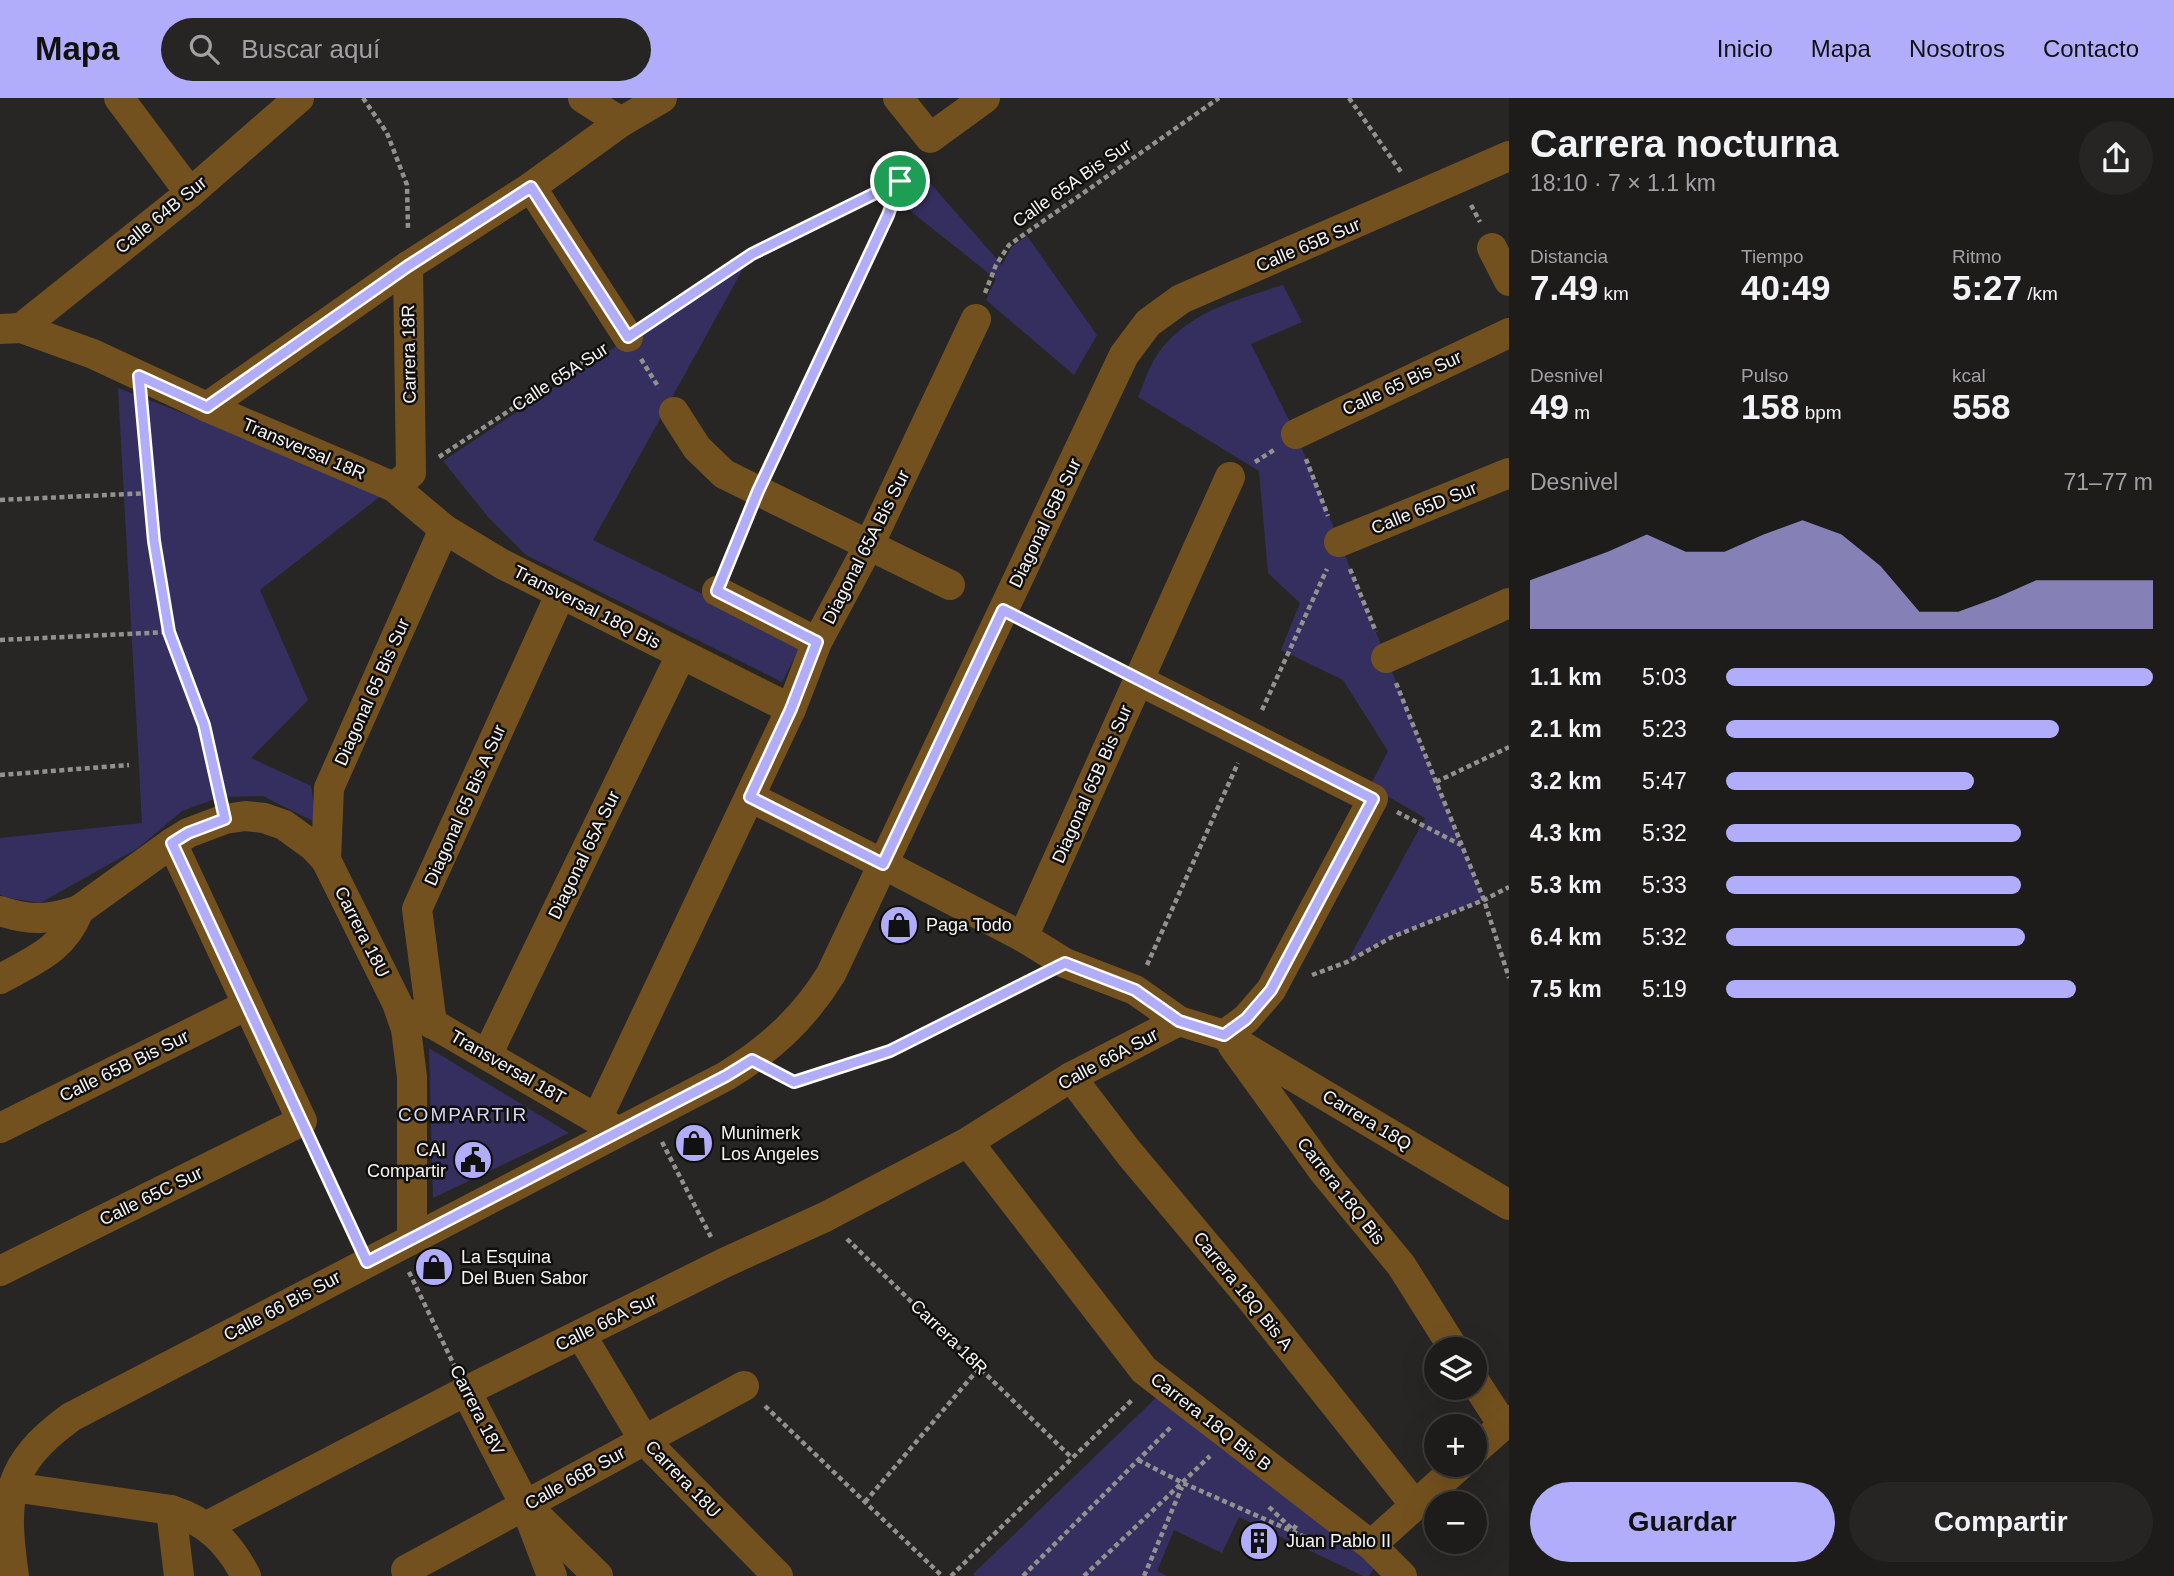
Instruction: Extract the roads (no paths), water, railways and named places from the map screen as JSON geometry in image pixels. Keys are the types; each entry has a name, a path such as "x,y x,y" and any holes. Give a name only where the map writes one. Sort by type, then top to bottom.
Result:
{"street":[{"path":"119,98 190,193"},
{"name":"Calle 64B Sur","path":"10,329 190,193 299,98"},
{"path":"583,98 621,122"},
{"path":"207,407 408,266 531,187 621,122 662,98"},
{"path":"898,98 930,138 985,98"},
{"name":"Calle 65B Sur","path":"1124,355 1148,323 1181,299 1509,156"},
{"path":"531,187 628,337"},
{"path":"1492,248 1509,281"},
{"name":"Carrera 18R","path":"402,480 408,266"},
{"name":"Diagonal 65A Bis Sur","path":"608,1125 791,709 817,642 869,545 976,319"},
{"name":"Transversal 18R","path":"10,329 93,354 207,407 402,480"},
{"name":"Calle 65 Bis Sur","path":"1296,433 1509,333"},
{"name":"Diagonal 65B Sur","path":"726,1076 775,1042 815,999 831,974 1124,355"},
{"path":"674,412 697,448 724,474 950,585"},
{"name":"Calle 65D Sur","path":"1339,542 1509,473"},
{"name":"Diagonal 65B Bis Sur","path":"1023,937 1230,477"},
{"name":"Transversal 18Q Bis","path":"402,480 444,529 502,564 791,709"},
{"name":"Diagonal 65 Bis Sur","path":"326,860 329,788 444,529"},
{"path":"717,591 817,642"},
{"name":"Diagonal 65 Bis A Sur","path":"432,1024 417,909 560,595"},
{"path":"1386,658 1509,603"},
{"name":"Diagonal 65A Sur","path":"487,1055 681,655"},
{"path":"1138,680 1373,799 1271,990 1246,1019 1224,1035"},
{"name":"Carrera 18Q","path":"750,797 1023,937 1065,963 1135,990 1179,1021 1224,1035 1509,1205"},
{"path":"0,911 39,919 56,918 79,910 188,833 225,819 245,816 264,818 284,825 299,834 326,860"},
{"path":"172,843 247,1005"},
{"name":"Carrera 18U","path":"326,860 397,1003"},
{"path":"0,979 47,954 73,926 79,910"},
{"path":"397,1003 406,1029 412,1077 405,1243"},
{"name":"Transversal 18T","path":"397,1003 608,1125"},
{"name":"Calle 65C Sur","path":"0,1271 302,1121 247,1005"},
{"name":"Calle 65B Bis Sur","path":"0,1128 247,1005"},
{"name":"Calle 66A Sur","path":"207,1526 466,1391 724,1263 825,1217 968,1142 1071,1077 1179,1021"},
{"name":"Carrera 18Q Bis","path":"1224,1035 1324,1172 1401,1265 1446,1337"},
{"name":"Calle 66 Bis Sur","path":"14,1576 8,1531 9,1508 20,1467 33,1449 71,1417 405,1243 608,1125 649,1116 726,1076"},
{"name":"Carrera 18Q Bis A","path":"1071,1077 1129,1153 1248,1295 1415,1505"},
{"name":"Carrera 18Q Bis B","path":"968,1142 1144,1370 1371,1545 1402,1576"},
{"name":"Carrera 18U","path":"580,1335 644,1440 778,1576"},
{"name":"Calle 66B Sur","path":"407,1573 525,1505 744,1386"},
{"name":"Carrera 18V","path":"466,1391 525,1505 552,1576"},
{"path":"1487,1398 1506,1423 1487,1440"},
{"path":"1371,1545 1446,1477"},
{"path":"13,1487 171,1510 188,1516 207,1526 221,1538 246,1576"},
{"path":"525,1505 598,1576"},
{"path":"171,1510 179,1576"}],"place":[{"name":"Paga Todo","path":"899,925"},
{"name":"Munimerk Los Angeles","path":"694,1143"},
{"name":"CAI Compartir","path":"473,1160"},
{"name":"La Esquina Del Buen Sabor","path":"434,1267"},
{"name":"Juan Pablo II","path":"1259,1541"}],"district":[{"name":"COMPARTIR","path":"463,1114"}]}
